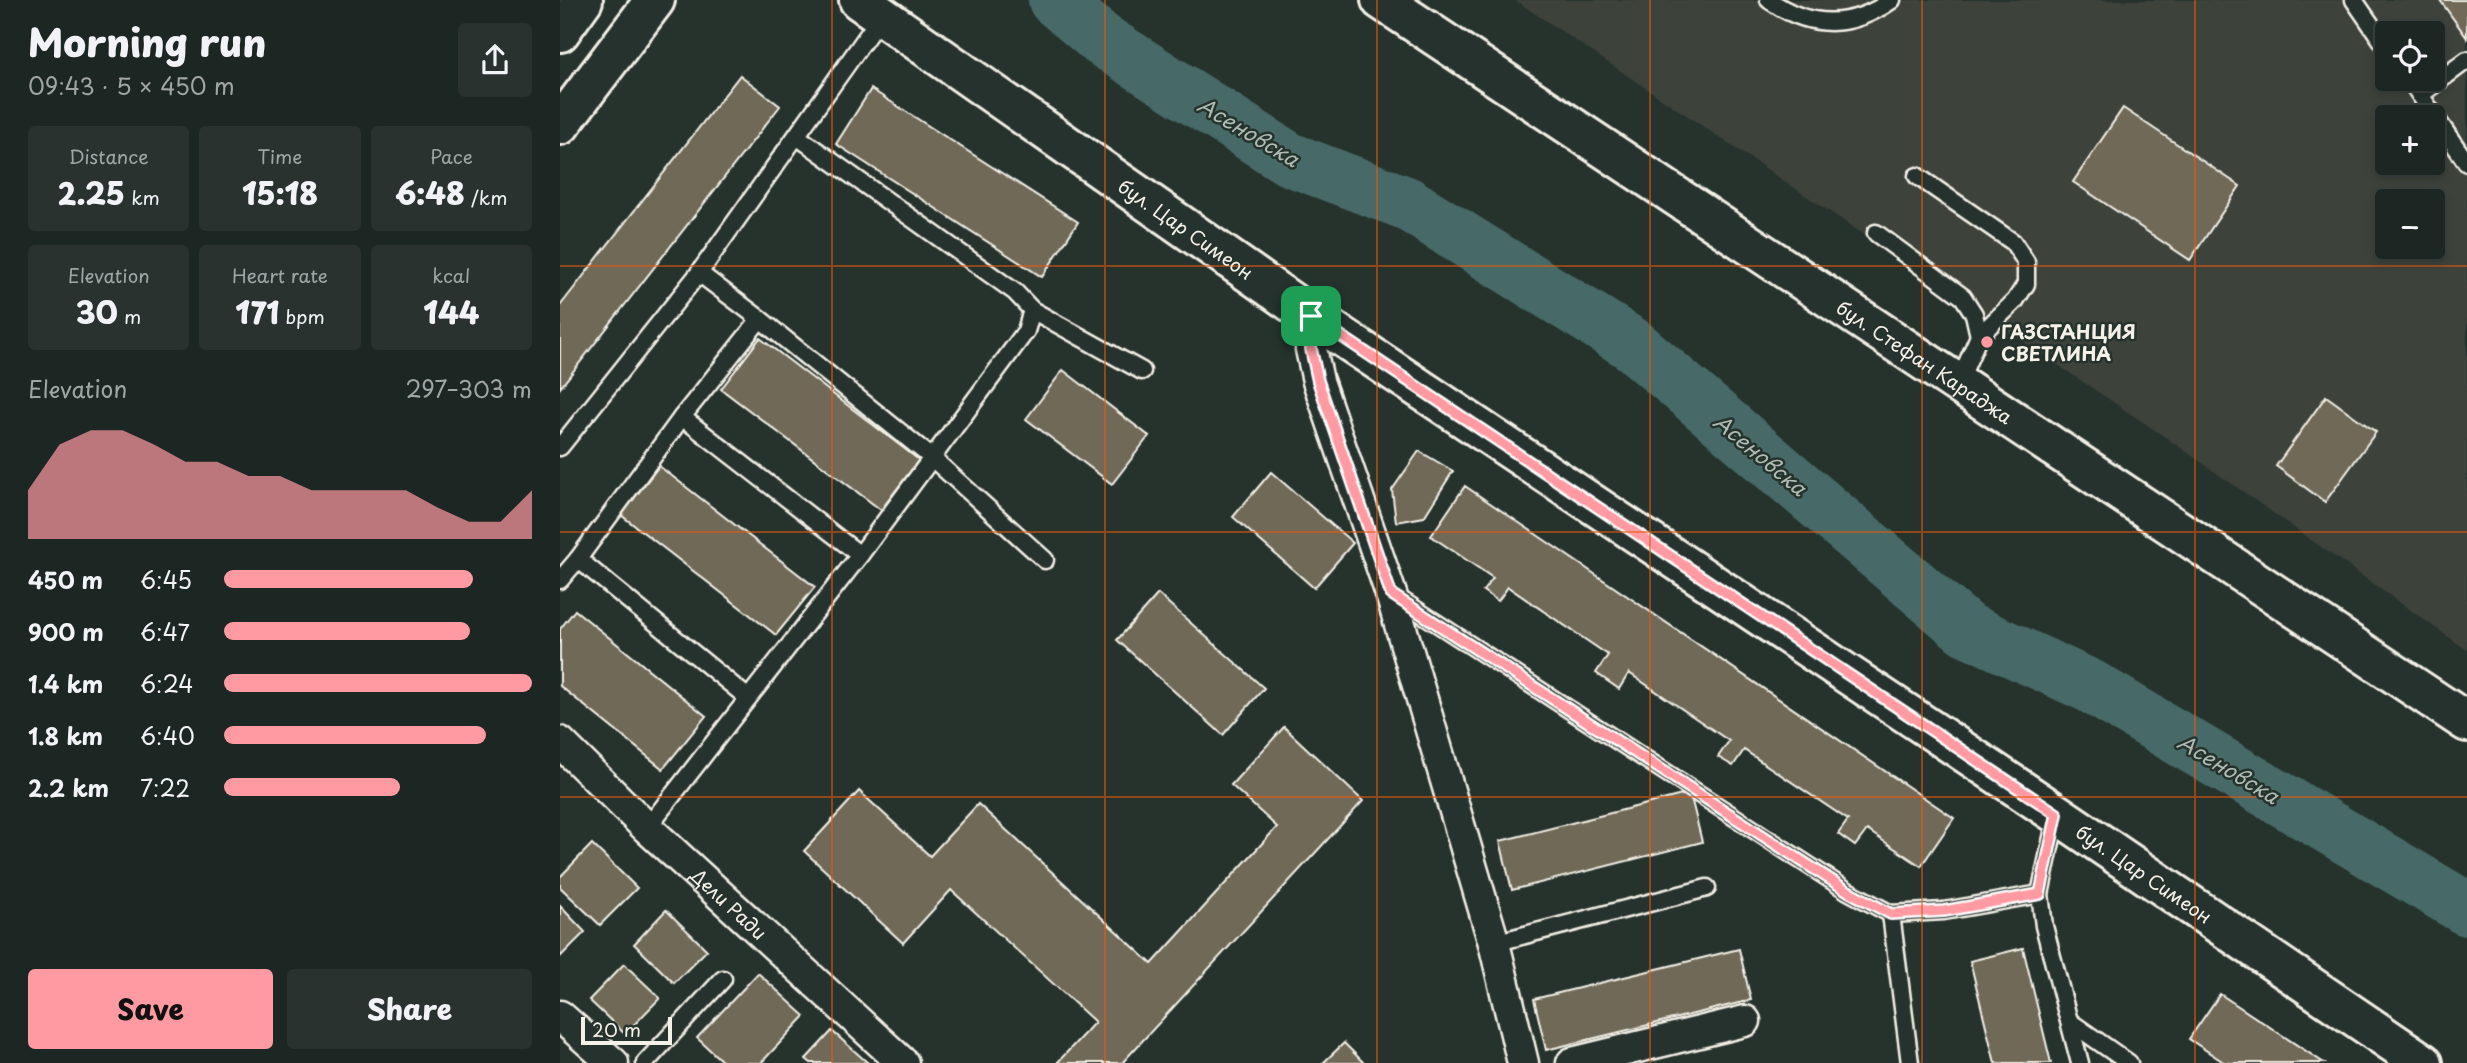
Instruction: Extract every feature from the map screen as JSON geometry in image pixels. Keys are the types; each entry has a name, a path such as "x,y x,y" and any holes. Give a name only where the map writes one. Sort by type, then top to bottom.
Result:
{"main road":[{"path":"560,32 583,0"},
{"path":"560,125 655,0"},
{"name":"бул. Стефан Караджа","path":"1381,0 2467,722"},
{"name":"бул. Цар Симеон","path":"871,8 1311,316 2057,814 2423,1063"}],"street":[{"path":"1311,316 1311,349 1318,381 1391,594 1494,943 1523,1063"},
{"name":"Дели Ради","path":"560,741 647,828 903,1063"},
{"path":"560,1016 613,1063"},
{"path":"1572,1063 1745,1021"}],"lane":[{"path":"1769,0 1802,18 1828,23 1855,19 1892,0"},
{"path":"2354,0 2375,31"},
{"path":"560,447 699,273 798,137 871,8"},
{"path":"2420,95 2467,60"},
{"path":"2417,91 2467,163"},
{"path":"798,137 1015,292 1032,310 1142,371"},
{"path":"1917,176 2013,242 2026,262 2026,284 2015,301 1979,336 1958,384"},
{"path":"1877,233 1963,297 1974,314 1979,336"},
{"path":"699,273 931,457 1045,560"},
{"path":"647,828 860,555 1026,331 1032,310"},
{"path":"560,580 760,319"},
{"path":"682,418 860,555"},
{"path":"578,559 748,698"},
{"path":"1391,594 1848,891 1891,914 1944,911 2040,894"},
{"path":"2057,814 2040,894 2044,926 2080,1063"},
{"path":"1494,943 1707,888"},
{"path":"1891,914 1910,1063"},
{"path":"645,1063 723,978"},
{"path":"2069,1021 2129,1063"}],"shaded area":[{"path":"1515,0 2467,0 2467,650 2174,443"}],"building":[{"path":"2440,0 2467,0 2467,38"},
{"path":"740,75 780,106 560,388 560,306"},
{"path":"871,89 1078,222 1042,277 836,144"},
{"path":"2123,108 2240,186 2190,260 2073,182"},
{"path":"760,338 919,460 881,510 721,389"},
{"path":"1063,370 1149,436 1112,484 1026,419"},
{"path":"2326,396 2376,432 2325,502 2276,466"},
{"path":"1419,451 1453,471 1424,517 1396,522 1392,490"},
{"path":"659,466 815,587 776,635 621,515"},
{"path":"1271,472 1353,543 1314,588 1233,517"},
{"path":"1465,486 1954,818 1921,866 1867,830 1855,846 1838,834 1848,820 1744,750 1733,766 1718,757 1729,741 1629,673 1619,689 1596,673 1608,655 1508,587 1498,601 1483,591 1493,578 1431,536"},
{"path":"1158,594 1264,688 1223,735 1117,640"},
{"path":"575,610 706,716 663,769 560,686 560,629"},
{"path":"1284,727 1363,801 1122,1063 1057,1063 1095,1022 951,890 903,943 804,851 859,791 930,856 978,804 1152,964 1277,827 1231,785"},
{"path":"1690,793 1702,842 1512,890 1500,841"},
{"path":"592,844 637,888 600,925 560,887 560,877"},
{"path":"560,906 585,932 560,957"},
{"path":"666,910 707,950 674,983 634,944"},
{"path":"2023,948 2051,1063 1995,1063 1970,961"},
{"path":"1739,949 1751,1000 1546,1050 1534,999"},
{"path":"624,964 660,998 625,1034 589,1000"},
{"path":"758,973 805,1016 761,1063 724,1063 697,1038"},
{"path":"2220,994 2324,1063 2225,1063 2189,1039"},
{"path":"832,1031 868,1063 811,1063 806,1059"},
{"path":"1344,1043 1364,1063 1323,1063"}],"waterway":[{"name":"Асеновска","path":"1055,0 1102,40 1289,159 1406,203 1632,344 1966,629 2090,686 2467,909"}],"place":[{"name":"ГАЗСТАНЦИЯ СВЕТЛИНА","path":"1987,342"}],"route":[{"path":"1311,316 2057,814 2040,894 1944,911 1891,914 1848,891 1391,594 1318,381 1311,349 1311,316"}]}
